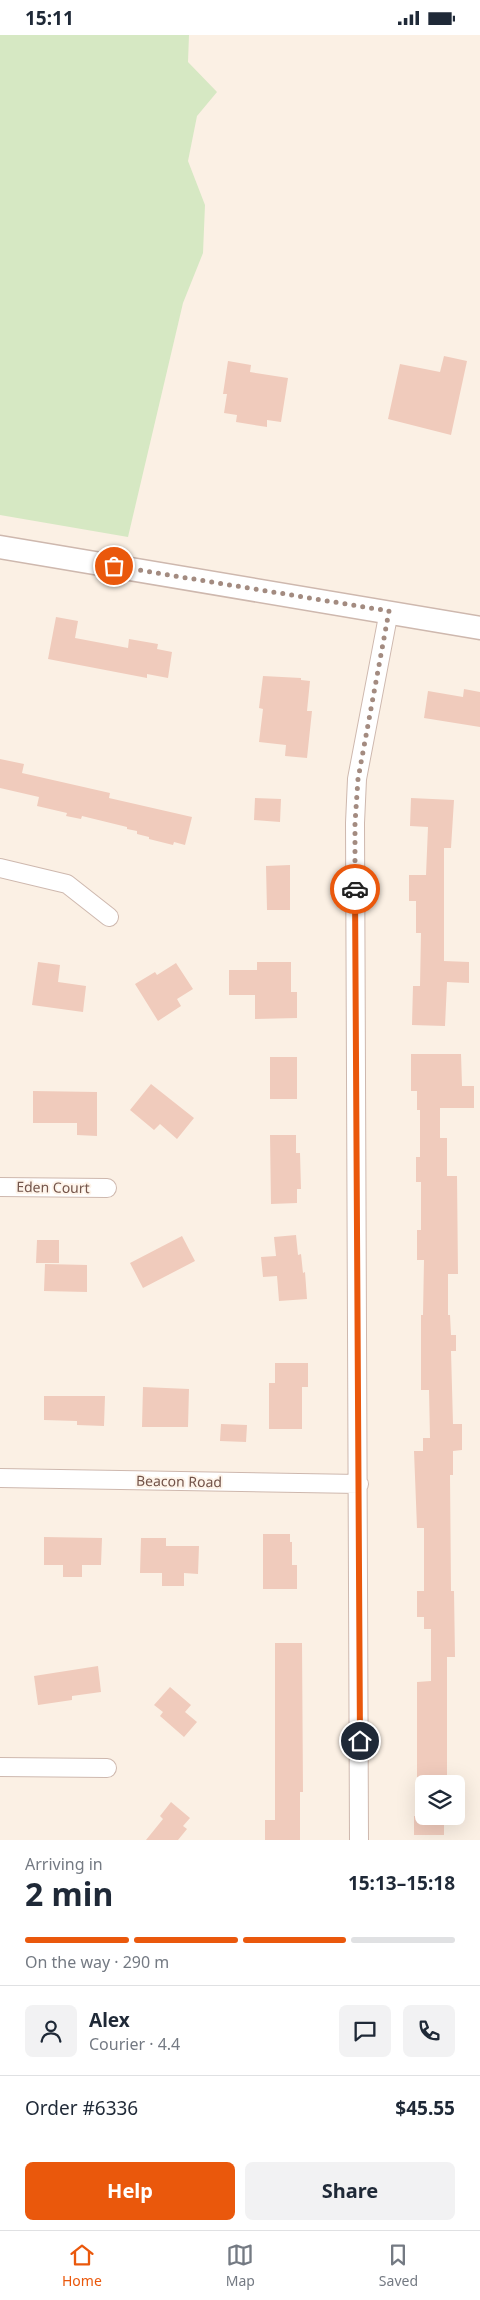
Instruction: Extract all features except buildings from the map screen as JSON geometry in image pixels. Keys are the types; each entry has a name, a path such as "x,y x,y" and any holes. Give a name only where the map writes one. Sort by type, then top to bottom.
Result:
{"street":[{"path":"0,547 389,611 480,628"},
{"path":"359,1840 355,823 358,779 389,611"},
{"path":"0,868 67,884 109,917"},
{"name":"Eden Court","path":"0,1187 107,1188"},
{"name":"Beacon Road","path":"0,1478 359,1484"},
{"path":"0,1767 107,1768"}],"green space":[{"path":"0,35 189,35 188,62 217,92 197,116 188,161 205,205 203,253 183,303 128,537 0,515"}],"way so far":[{"path":"114,566 389,611 358,779 355,823 355,889"}],"route":[{"path":"355,889 360,1741"}]}
